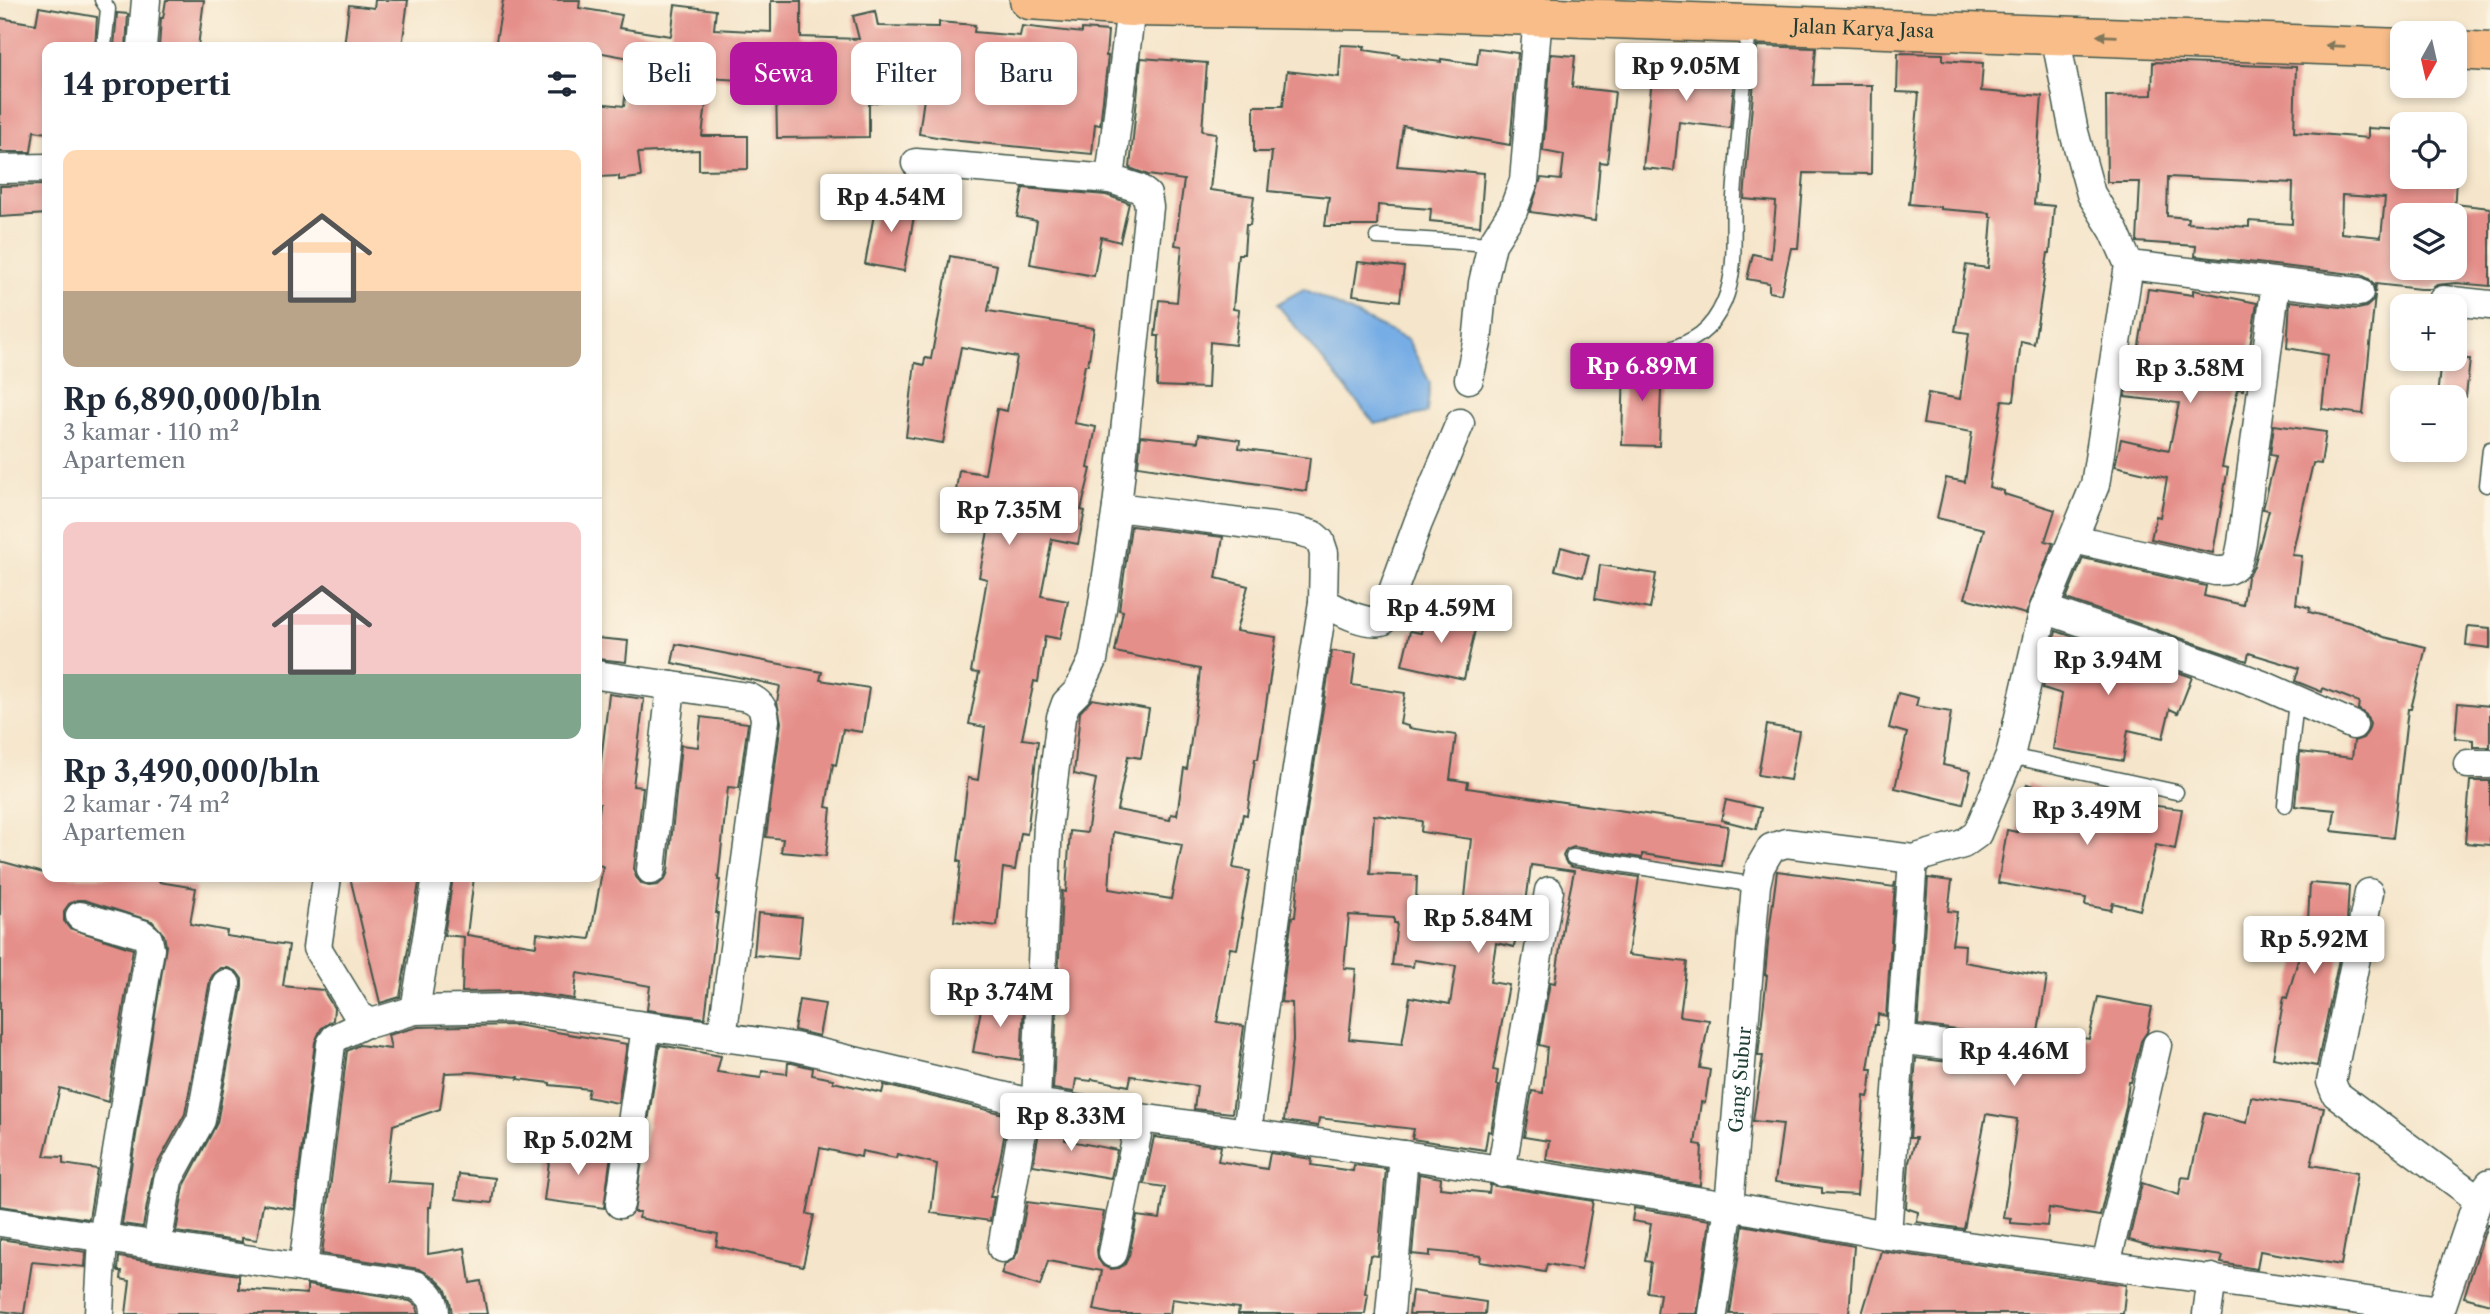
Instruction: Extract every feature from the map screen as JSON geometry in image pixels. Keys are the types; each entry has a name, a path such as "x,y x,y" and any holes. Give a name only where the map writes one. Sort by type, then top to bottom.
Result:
{"highway":[{"name":"Jalan Karya Jasa","path":"1029,0 1131,7 1396,5 1538,16 2390,47"},
{"path":"2468,51 2490,52"}],"street":[{"path":"142,42 146,0"},
{"path":"1110,179 1131,7"},
{"path":"1469,379 1477,343 1483,282 1492,244 1513,211 1524,181 1538,16"},
{"path":"1888,1236 1913,859 1963,844 1977,834 2010,756 2044,609 2095,485 2129,265 2091,194 2074,132 2055,34"},
{"path":"916,163 1110,179 1138,188 1147,195 1149,207 1117,507 1093,660 1078,691 1066,704 1061,718 1048,823 1032,1102 1002,1248"},
{"path":"0,169 42,168"},
{"path":"2129,265 2359,292"},
{"path":"2074,539 2215,571 2226,572 2234,568 2242,543 2275,290"},
{"path":"2467,303 2490,305"},
{"path":"1323,602 1350,616 1374,622 1382,621 1418,523 1460,423"},
{"path":"1117,507 1295,530 1313,535 1320,541 1324,553 1323,602 1286,840 1247,1132"},
{"path":"2044,609 2265,686 2353,726"},
{"path":"602,677 748,697 758,701 764,709 765,720 722,1037"},
{"path":"650,870 671,686"},
{"name":"Gang Subur","path":"1713,1314 1729,1206 1756,884 1760,867 1770,848 1786,843 1913,859"},
{"path":"326,882 317,947 358,1015 368,1022"},
{"path":"415,1010 436,882"},
{"path":"1501,1172 1549,891"},
{"path":"303,1268 331,1044 335,1038 368,1022 415,1010 517,1008 794,1046 1032,1102 1404,1155 1729,1206 1888,1236 2212,1278 2440,1312 2484,1191 2336,1094 2331,1082 2369,893"},
{"path":"80,916 142,934 148,939 149,949 103,1238 99,1314"},
{"path":"157,1246 169,1176 201,1120 226,984"},
{"path":"620,1204 646,1027"},
{"path":"1899,1039 2016,1054"},
{"path":"2106,1265 2157,1045"},
{"path":"1113,1253 1140,1119"},
{"path":"1390,1314 1404,1155"},
{"path":"0,1222 416,1285 428,1292 435,1302 435,1314"},
{"path":"2207,1314 2212,1278"}],"lane":[{"path":"102,0 108,9 105,42"},
{"path":"1665,352 1703,334 1724,303 1730,280 1749,25"},
{"path":"1377,237 1492,244"},
{"path":"2486,485 2490,449"},
{"path":"2285,805 2296,702"},
{"path":"2010,756 2176,792"},
{"path":"1573,857 1756,884"}],"water":[{"path":"1304,289 1408,340 1430,383 1427,413 1375,424 1277,304"}],"building":[{"path":"166,0 204,0 199,42 159,42"},
{"path":"375,0 408,0 403,42 345,42 349,5 374,8"},
{"path":"503,0 580,0 579,8 622,15 619,28 671,36 675,5 716,10 714,29 771,32 771,1 801,1 801,37 859,39 853,16 875,11 878,26 939,27 939,22 975,25 974,32 1020,36 1022,26 1082,33 1082,29 1108,31 1108,56 1100,125 1095,124 1092,154 960,141 919,134 923,105 961,105 961,42 851,42 851,105 869,105 869,137 777,138 776,105 837,105 837,42 730,42 730,79 716,78 716,42 623,42 623,57 602,53 602,42 496,42"},
{"path":"39,7 97,17 95,42 42,42 42,132 34,131 31,152 0,152 0,18 36,24"},
{"path":"117,13 128,14 126,42 114,42"},
{"path":"1341,45 1365,46 1364,50 1399,55 1398,57 1477,64 1479,48 1518,53 1510,145 1403,126 1397,166 1484,173 1480,226 1430,221 1431,209 1378,205 1377,226 1325,226 1329,197 1268,191 1272,152 1254,152 1254,106 1283,106 1287,71 1339,77"},
{"path":"1757,46 1816,48 1813,85 1872,85 1871,174 1804,173 1798,248 1791,248 1781,294 1769,292 1769,283 1747,279 1753,254 1771,258 1776,202 1744,199"},
{"path":"1898,53 1943,54 1943,60 1983,63 1981,91 2042,96 2034,204 2054,206 2050,253 2034,344 2021,341 2014,401 2002,400 1989,487 2055,510 2045,541 2053,543 2026,614 1965,598 1984,529 1937,518 1946,478 1965,482 1972,432 1923,424 1928,393 1960,399 1969,333 1955,331 1966,265 1988,268 1992,217 1990,213 1909,204 1919,93 1897,92"},
{"path":"1551,54 1575,56 1572,87 1615,92 1607,163 1600,162 1595,221 1530,212 1541,178 1561,180 1564,155 1543,151"},
{"path":"1693,54 1736,59 1730,128 1679,122 1674,171 1643,168 1654,58 1692,61"},
{"path":"1141,58 1207,63 1202,131 1216,133 1210,190 1254,196 1250,225 1246,225 1244,254 1238,254 1233,309 1239,310 1235,345 1210,342 1208,388 1157,386 1159,336 1155,336 1159,300 1177,302 1182,246 1175,245 1184,180 1148,175 1130,168"},
{"path":"2153,62 2296,67 2294,132 2368,138 2368,128 2390,129 2390,189 2455,189 2455,203 2390,203 2390,280 2467,280 2467,205 2490,208 2490,286 2456,283 2420,289 2376,284 2375,293 2374,285 2361,275 2195,256 2196,246 2137,242 2140,182 2107,182 2106,96 2152,95","holes":["2168,177 2293,183 2292,224 2249,221 2249,227 2187,223 2188,218 2167,216","2342,195 2385,198 2381,237 2341,233"]},
{"path":"602,104 624,106 706,105 702,136 748,136 748,169 699,170 699,150 638,153 641,177 619,180 619,176 602,177"},
{"path":"42,185 42,214 0,217 0,186"},
{"path":"1023,188 1106,195 1129,203 1120,242 1101,237 1094,276 1030,264 1037,221 1017,217"},
{"path":"877,198 916,205 904,271 865,264"},
{"path":"950,256 997,265 988,311 1094,328 1074,423 1096,427 1088,468 1091,469 1081,510 1085,511 1078,544 1052,539 1041,596 1068,601 1060,639 1045,636 1038,682 1034,681 1022,739 1038,741 1027,834 1021,833 1015,870 1003,868 997,926 954,921 968,778 978,780 985,727 969,724 979,673 971,672 987,579 979,577 989,526 983,525 985,516 953,512 959,470 985,474 997,409 1007,411 1017,357 961,347 943,443 906,437 915,363 924,365 925,358 931,359"},
{"path":"1358,262 1404,267 1400,301 1353,295"},
{"path":"2148,289 2193,295 2193,290 2257,303 2243,390 2238,389 2222,467 2228,468 2213,553 2151,539 2156,516 2160,517 2167,478 2115,466 2121,439 2169,450 2179,403 2125,397 2132,351 2138,352"},
{"path":"2375,295 2363,414 2322,409 2328,355 2287,348 2290,301 2358,309 2366,307"},
{"path":"2467,359 2470,359 2467,388 2467,385 2438,385 2440,371 2467,371"},
{"path":"1624,361 1662,362 1659,446 1622,445"},
{"path":"2274,425 2326,432 2321,464 2313,463 2292,555 2302,556 2296,604 2310,608 2309,612 2355,624 2384,637 2426,647 2411,709 2408,709 2393,838 2332,831 2335,810 2295,806 2300,752 2352,758 2354,741 2363,738 2370,724 2366,715 2358,709 2359,702 2295,681 2299,668 2249,653 2247,661 2066,599 2083,558 2206,586 2204,596 2243,605 2247,577 2254,566 2269,510 2263,509 2276,456 2270,455"},
{"path":"1199,434 1240,440 1239,448 1310,458 1306,491 1138,466 1141,436 1198,442"},
{"path":"1131,526 1223,537 1216,578 1248,586 1236,631 1276,637 1258,759 1255,759 1247,815 1243,814 1233,868 1250,871 1243,918 1237,949 1230,948 1217,1022 1244,1026 1232,1113 1194,1109 1197,1086 1131,1076 1129,1086 1076,1079 1074,1092 1053,1089 1062,891 1066,892 1070,831 1087,833 1096,779 1074,774 1080,712 1092,699 1149,709 1141,758 1128,756 1117,810 1170,820 1171,814 1177,815 1184,768 1187,769 1198,690 1200,669 1115,652 1123,611 1119,610","holes":["1113,832 1182,845 1171,899 1109,889"]},
{"path":"1561,547 1589,555 1583,577 1555,570"},
{"path":"1600,565 1656,574 1650,609 1595,599"},
{"path":"1426,610 1477,621 1464,679 1402,665 1410,631 1421,633"},
{"path":"2468,626 2490,628 2490,648 2466,645"},
{"path":"2056,631 2192,677 2178,713 2170,709 2163,738 2128,730 2123,761 2053,749 2062,694 2043,688"},
{"path":"602,638 628,641 626,662 602,660"},
{"path":"676,644 822,672 820,680 869,688 862,732 843,729 836,765 833,764 826,807 831,808 826,856 781,852 783,839 766,837 781,722 777,702 780,686 672,663"},
{"path":"1332,651 1356,654 1352,685 1405,693 1400,724 1408,728 1456,735 1450,779 1468,782 1467,788 1728,826 1722,866 1642,854 1642,858 1574,847 1566,850 1563,856 1572,867 1639,877 1628,955 1687,962 1680,1016 1709,1020 1700,1068 1710,1070 1705,1103 1701,1102 1695,1144 1702,1145 1700,1185 1546,1160 1549,1141 1524,1137 1532,1091 1543,1093 1547,1047 1539,1045 1550,982 1555,983 1574,871 1531,865 1526,903 1523,903 1514,947 1496,943 1490,982 1509,985 1493,1070 1498,1071 1496,1085 1499,1085 1485,1150 1412,1139 1414,1129 1319,1118 1318,1126 1284,1121 1293,1040 1292,1003 1281,1002 1292,917 1295,917 1302,842","holes":["1374,815 1422,821 1421,832 1471,839 1464,907 1416,902 1417,876 1370,874","1349,915 1394,918 1394,923 1397,923 1392,965 1413,967 1414,960 1456,966 1450,1004 1410,997 1402,1044 1349,1039 1356,969 1344,968"]},
{"path":"1898,693 1918,698 1916,706 1951,712 1943,765 1971,771 1963,804 1895,788 1907,733 1889,728"},
{"path":"609,694 644,699 633,786 643,787 634,869 642,884 658,885 668,872 681,745 698,747 701,717 748,723 739,788 728,787 718,880 718,913 705,1018 647,1010 650,986 577,973 574,999 517,991 462,992 464,937 444,935 452,882 473,882 467,935 536,946 537,933 590,939 602,882 602,752"},
{"path":"2458,703 2490,706 2490,747 2473,747 2473,740 2455,738"},
{"path":"1767,725 1799,731 1790,780 1758,775"},
{"path":"2470,781 2490,781 2490,845 2465,843"},
{"path":"2027,784 2075,796 2182,809 2175,849 2156,845 2140,910 2113,903 2111,910 2085,905 2086,898 1998,883 2007,830 2017,832"},
{"path":"1726,800 1761,808 1756,829 1721,820"},
{"path":"0,861 42,873 42,882 159,882 196,888 190,924 227,931 226,936 289,945 283,986 323,990 334,1008 333,1020 321,1029 315,1042 294,1209 263,1204 257,1240 242,1238 242,1242 176,1232 184,1186 217,1123 242,987 242,979 237,972 221,968 210,980 185,1114 153,1172 143,1227 122,1224 166,946 164,935 152,921 84,900 69,904 64,911 64,921 69,928 133,949 108,1102 60,1088 44,1156 63,1157 63,1164 97,1169 89,1219 0,1206"},
{"path":"1777,871 1894,887 1895,882 1886,1016 1878,1014 1875,1025 1868,1069 1872,1069 1870,1090 1868,1097 1864,1096 1857,1195 1822,1193 1822,1188 1775,1182 1783,1124 1753,1121 1763,1056 1758,1056"},
{"path":"1928,878 1952,881 1948,911 1957,912 1952,944 1965,945 1964,962 2047,977 2038,1032 2089,1039 2098,997 2152,1007 2147,1032 2141,1041 2129,1082 2126,1107 2100,1216 2049,1208 2047,1226 2011,1223 2011,1219 2003,1218 2017,1119 1986,1114 1964,1229 1917,1222 1918,1212 1906,1208 1909,1162 1916,1138 1910,1138 1916,1058 2022,1070 2029,1065 2032,1055 2031,1047 2019,1038 1918,1025"},
{"path":"351,882 419,882 400,997 380,1003"},
{"path":"2310,883 2349,886 2347,920 2317,1066 2273,1058 2284,997 2287,998 2301,950 2305,920 2308,920"},
{"path":"758,913 802,917 798,959 754,955"},
{"path":"983,998 1024,1005 1021,1060 973,1052"},
{"path":"799,1000 825,1004 819,1036 794,1030"},
{"path":"516,1025 627,1044 618,1103 587,1097 589,1089 550,1085 518,1079 519,1077 472,1072 445,1073 440,1109 393,1125 387,1181 433,1184 429,1207 428,1254 465,1248 470,1283 481,1281 487,1314 452,1314 445,1288 434,1277 419,1269 322,1254 347,1051 359,1045 391,1049 388,1035 418,1027"},
{"path":"660,1045 721,1056 717,1072 761,1078 762,1071 787,1074 788,1063 792,1063 813,1068 812,1075 833,1079 833,1082 882,1093 884,1085 1008,1115 990,1197 994,1197 990,1221 931,1213 937,1164 897,1154 896,1158 862,1151 861,1157 820,1148 807,1214 814,1215 803,1266 716,1246 718,1234 639,1218 640,1212 634,1212"},
{"path":"2251,1097 2324,1108 2311,1165 2357,1173 2341,1265 2260,1251 2257,1269 2221,1263 2223,1256 2154,1247 2129,1240 2142,1183 2179,1195 2182,1177 2190,1178 2204,1113 2247,1123"},
{"path":"1041,1121 1068,1125 1065,1140 1117,1150 1111,1178 1033,1165"},
{"path":"1154,1137 1221,1146 1218,1161 1267,1169 1270,1153 1312,1159 1311,1165 1353,1171 1354,1165 1386,1169 1378,1256 1370,1255 1365,1314 1238,1314 1239,1308 1172,1299 1170,1314 1113,1314 1094,1310 1102,1271 1048,1261 1040,1286 1001,1274 1005,1264 1014,1259 1018,1251 1027,1202 1104,1212 1097,1250 1098,1259 1103,1266 1110,1269 1125,1264 1137,1216 1160,1219 1165,1187 1144,1184"},
{"path":"551,1146 611,1154 604,1208 544,1200"},
{"path":"459,1174 495,1178 492,1203 456,1199"},
{"path":"1419,1174 1441,1178 1440,1188 1489,1193 1490,1185 1593,1201 1581,1270 1547,1264 1545,1272 1480,1262 1481,1256 1430,1251 1430,1256 1412,1254"},
{"path":"1634,1208 1710,1220 1697,1314 1657,1314 1660,1294 1647,1292 1651,1262 1645,1261 1651,1224 1632,1221"},
{"path":"1743,1225 1854,1246 1849,1314 1730,1314"},
{"path":"2487,1225 2490,1226 2490,1304 2464,1297"},
{"path":"0,1239 86,1252 85,1267 32,1262 24,1314 0,1311"},
{"path":"1881,1251 2126,1285 2123,1314 1862,1314"},
{"path":"119,1257 239,1275 239,1289 307,1294 307,1285 410,1301 417,1306 418,1314 126,1314 130,1281 121,1279 122,1271 118,1271"},
{"path":"1412,1291 1486,1302 1485,1314 1409,1314"}]}
